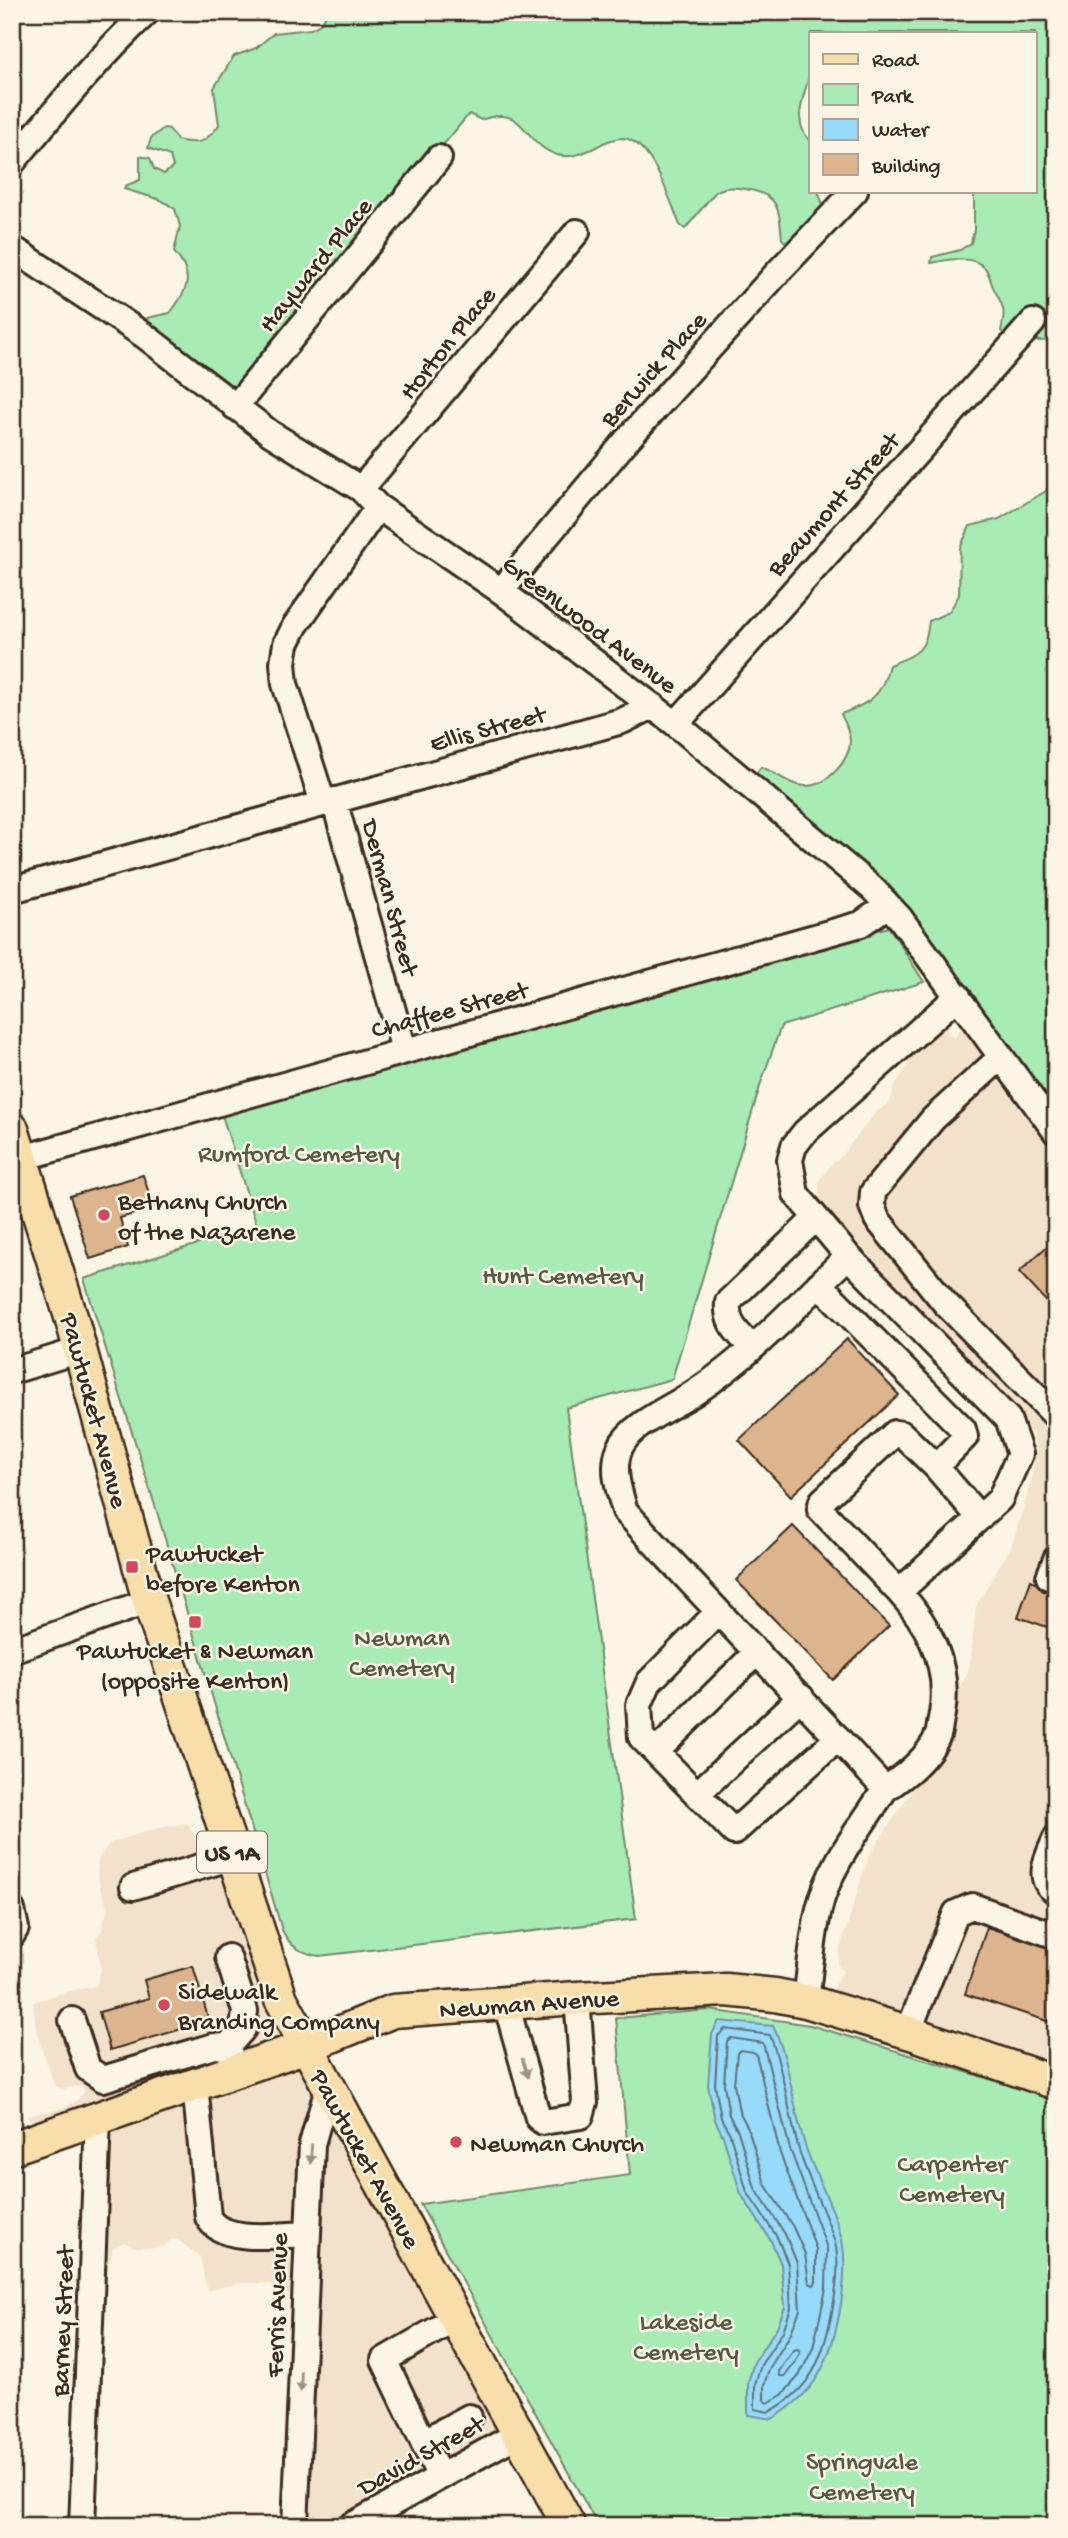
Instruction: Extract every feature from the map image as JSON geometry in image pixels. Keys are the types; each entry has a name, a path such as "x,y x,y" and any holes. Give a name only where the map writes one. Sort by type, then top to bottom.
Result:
{"main road":[{"name":"Pawtucket Avenue","path":"12,1129 80,1350 149,1601 281,1999 569,2526"},
{"name":"Newman Avenue","path":"12,2148 195,2085 232,2059 307,2046 393,2011 577,1998 726,1990 806,2001 908,2032 1056,2083"}],"street":[{"path":"12,163 124,33 146,12"},
{"name":"Hayward Place","path":"235,407 439,158"},
{"name":"Berwick Place","path":"501,591 626,441 854,192"},
{"name":"Horton Place","path":"370,498 577,232"},
{"name":"Greenwood Avenue","path":"12,248 145,336 270,433 370,498 501,591 676,724 873,890 900,918 1056,1132"},
{"name":"Beaumont Street","path":"676,724 1033,322"},
{"name":"Derman Street","path":"370,498 295,626 284,653 285,684 329,801 404,1051"},
{"name":"Ellis Street","path":"12,890 622,721 653,706"},
{"name":"Chaffee Street","path":"22,1158 861,924 888,905"},
{"path":"899,1591 1000,1499 1020,1454 1009,1419 848,1256 796,1194 790,1160 794,1146 805,1132 958,996"},
{"path":"1001,1057 924,1129 873,1192 872,1206 877,1220 945,1303 1056,1416"},
{"path":"752,1348 732,1326 727,1315 728,1303 816,1218"},
{"path":"848,1256 752,1348 698,1390 632,1432 620,1447 615,1466 618,1490 625,1511 886,1789"},
{"path":"819,1284 964,1429 965,1437 936,1467"},
{"path":"12,1371 80,1350"},
{"path":"806,2001 819,1908 827,1885 839,1861 886,1789 910,1773 937,1736 945,1695 941,1661 918,1612 820,1509 821,1501 895,1433 902,1434 936,1467 980,1518"},
{"path":"12,1650 149,1601"},
{"path":"718,1613 649,1682 639,1705 641,1737 734,1832 838,1738"},
{"path":"656,1752 757,1652"},
{"path":"697,1794 801,1697"},
{"path":"1056,1838 1045,1864 1044,1878 1051,1889 1056,1891"},
{"path":"132,1887 233,1857"},
{"path":"908,2032 957,1913 972,1906 1056,1936"},
{"path":"12,1910 16,1928 12,1935"},
{"path":"72,2020 88,2069 103,2079 215,2046 232,2059 243,2029 245,2011 228,1957"},
{"path":"506,2003 538,2118 543,2122 581,2116 583,2112 585,2102 577,1998"},
{"path":"195,2085 211,2225 236,2235 308,2234"},
{"name":"Ferris Avenue","path":"295,2526 312,2144 328,2088"},
{"name":"Barney Street","path":"82,2526 98,2118"},
{"path":"440,2477 384,2360 455,2319"},
{"path":"423,2442 464,2420 476,2457"},
{"name":"David Street","path":"351,2526 518,2434"}],"shaded area":[{"path":"968,1017 1056,1126 1056,2072 832,2000 836,1981 843,1972 838,1965 839,1952 868,1857 933,1759 955,1694 967,1675 976,1606 1012,1545 1031,1482 1036,1448 1032,1434 1018,1411 819,1202 819,1181 875,1113 890,1102 895,1085 907,1067 915,1036 943,1025 954,1039"},
{"path":"188,1823 196,1840 212,1844 219,1841 261,1941 512,2430 333,2526 294,2526 305,2288 286,2295 277,2285 240,2283 207,2291 200,2257 178,2240 170,2240 163,2247 152,2248 134,2247 125,2242 113,2247 107,2276 94,2273 96,2118 36,2126 26,2116 63,2108 78,2100 85,2091 82,2086 62,2089 55,2086 37,2035 33,2002 96,1986 101,1970 96,1938 102,1930 107,1908 97,1876 98,1859 110,1843 158,1828"}],"green space":[{"path":"328,12 1056,12 1056,341 1020,342 1001,331 1004,313 1002,305 987,270 980,264 967,259 931,263 932,257 960,250 971,243 974,230 974,192 1036,192 1036,32 809,32 809,76 800,118 801,126 809,139 809,192 818,192 826,213 793,249 782,239 775,204 756,191 720,189 685,229 680,225 659,174 642,149 633,141 617,139 588,151 562,156 536,142 516,120 496,116 481,120 469,114 233,398 144,322 147,318 170,313 185,290 185,268 174,252 180,226 175,209 161,200 124,189 125,186 140,180 140,156 150,158 154,169 164,174 173,167 170,156 148,148 151,138 164,128 169,129 177,140 197,142 206,139 219,125 214,88 234,56 256,48 274,33 311,29 320,24"},
{"path":"1056,462 1056,1126 952,985 749,782 761,767 801,786 822,782 836,771 846,756 850,741 841,714 874,697 883,684 889,665 907,658 922,646 929,621 949,612 959,595 960,548 970,526 999,519 1046,491"},
{"path":"889,927 924,982 781,1026 761,1083 672,1379 566,1408 636,1919 319,1956 297,1948 282,1930 84,1279 257,1226 221,1112"},
{"path":"710,2010 810,2025 1056,2099 1056,2526 598,2526 420,2204 630,2175 616,2018"}],"water":[{"path":"719,2021 773,2026 784,2055 805,2145 836,2221 843,2246 844,2277 840,2312 825,2363 814,2383 803,2395 772,2419 748,2415 748,2383 754,2362 777,2327 785,2307 781,2264 771,2241 741,2194 723,2136 715,2120 708,2085 712,2034"}],"building":[{"name":"Bethany Church of the Nazarene","path":"143,1175 154,1208 120,1218 128,1247 90,1259 70,1196"},
{"path":"1056,1238 1056,1312 1019,1272"},
{"path":"847,1339 899,1395 791,1496 739,1440"},
{"path":"793,1526 889,1626 833,1680 736,1580"},
{"path":"1031,1580 1043,1591 1056,1590 1056,1630 1018,1617"},
{"path":"987,1927 1056,1950 1056,2024 965,1994"},
{"name":"Sidewalk Branding Company","path":"193,1966 209,2021 110,2050 99,2012 149,1998 144,1980"}],"place":[{"name":"Bethany Church of the Nazarene","path":"104,1215"},
{"name":"Pawtucket before Kenton","path":"132,1567"},
{"name":"Pawtucket & Newman (opposite Kenton)","path":"195,1622"},
{"name":"Sidewalk Branding Company","path":"164,2005"},
{"name":"Newman Church","path":"456,2142"}],"park label":[{"name":"Rumford Cemetery","path":"299,1152"},
{"name":"Hunt Cemetery","path":"563,1274"},
{"name":"Newman Cemetery","path":"402,1651"},
{"name":"Carpenter Cemetery","path":"952,2177"},
{"name":"Lakeside Cemetery","path":"686,2335"},
{"name":"Springvale Cemetery","path":"862,2475"}]}
